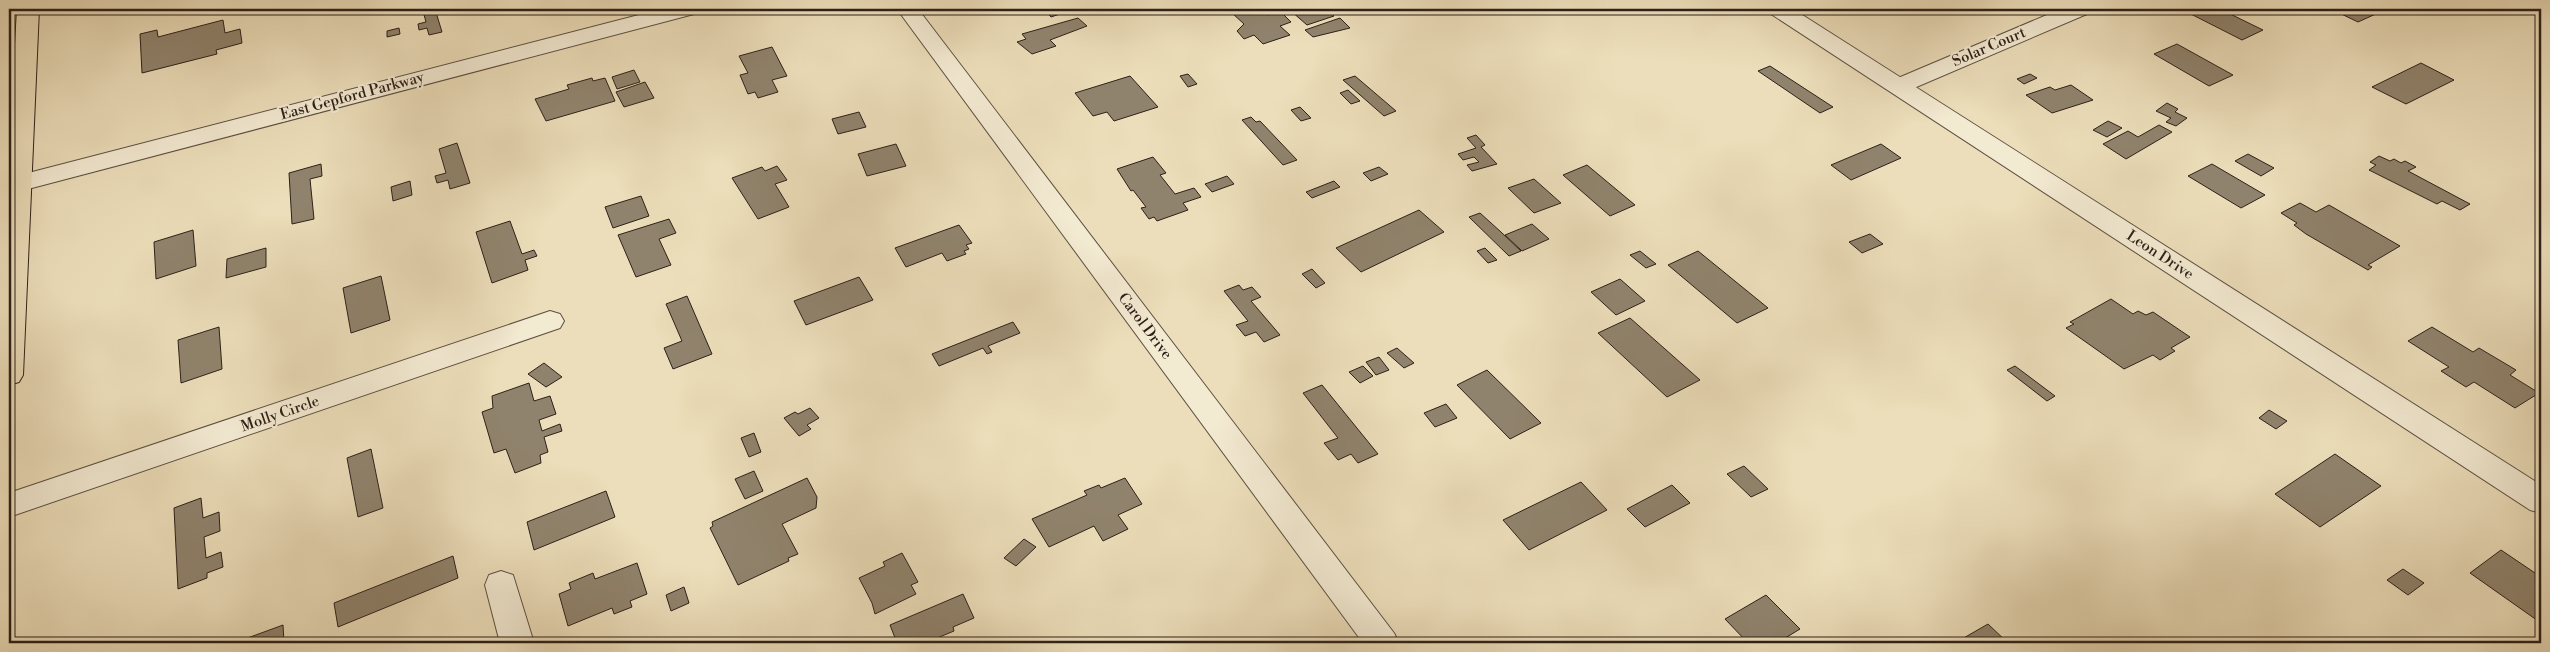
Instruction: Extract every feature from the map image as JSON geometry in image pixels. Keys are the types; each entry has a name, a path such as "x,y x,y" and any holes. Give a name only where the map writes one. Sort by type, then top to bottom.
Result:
{"main road":[{"path":"9,375 13,185 28,9"}],"street":[{"name":"East Gepford Parkway","path":"13,185 686,9"},
{"name":"Carol Drive","path":"907,9 1382,643"},
{"name":"Leon Drive","path":"1779,9 2541,502"},
{"name":"Solar Court","path":"1899,86 2079,9"},
{"name":"Molly Circle","path":"9,505 550,321"},
{"path":"502,585 516,643"}],"building":[{"path":"422,9 435,9 442,32 429,35 427,28 419,30 418,24 426,22 423,11 418,12"},
{"path":"1044,9 1075,9 1051,17"},
{"path":"1245,9 1262,9 1268,15 1280,11 1291,22 1280,26 1290,35 1263,44 1254,35 1244,39 1237,31 1244,24 1232,13"},
{"path":"1296,9 1326,9 1334,16 1307,25 1291,11"},
{"path":"2181,9 2220,9 2263,30 2242,40"},
{"path":"2331,9 2369,9 2378,13 2358,22"},
{"path":"1078,18 1087,26 1050,40 1056,46 1032,54 1017,42 1026,39 1022,34"},
{"path":"1340,18 1350,28 1313,37 1305,30"},
{"path":"223,20 225,33 240,29 242,43 216,50 217,54 142,73 140,34 157,30 158,37"},
{"path":"399,28 400,34 387,37 387,31"},
{"path":"2177,44 2233,75 2209,86 2154,54"},
{"path":"772,47 787,76 772,80 778,92 758,98 755,92 748,94 740,75 748,73 739,56"},
{"path":"2421,63 2454,80 2406,104 2372,87"},
{"path":"1770,66 1833,107 1820,113 1758,71"},
{"path":"634,70 640,82 617,89 612,77"},
{"path":"1188,74 1197,84 1188,87 1180,76"},
{"path":"2030,74 2037,78 2024,84 2017,79"},
{"path":"1130,76 1158,107 1114,121 1107,112 1093,116 1075,93"},
{"path":"1355,76 1396,111 1384,116 1343,80"},
{"path":"592,78 593,81 605,78 615,101 546,121 535,99 569,89 567,85"},
{"path":"645,82 654,98 624,107 616,92"},
{"path":"2071,85 2093,100 2052,113 2026,95 2050,87 2055,90"},
{"path":"1348,90 1360,101 1351,104 1340,93"},
{"path":"2167,103 2178,109 2175,112 2187,118 2176,126 2166,122 2171,118 2156,111"},
{"path":"1300,107 1311,118 1301,121 1291,110"},
{"path":"859,112 866,127 838,134 832,119"},
{"path":"1251,117 1256,122 1260,121 1297,160 1283,165 1242,120"},
{"path":"2108,121 2122,128 2107,137 2093,130"},
{"path":"2159,125 2172,132 2126,159 2103,144 2128,131 2138,137"},
{"path":"1476,135 1485,145 1481,147 1497,164 1472,171 1467,165 1479,162 1474,157 1463,160 1458,154 1476,148 1467,138"},
{"path":"457,143 470,183 450,189 448,180 437,183 435,176 446,173 439,149"},
{"path":"896,144 906,166 867,176 858,154"},
{"path":"1881,144 1901,158 1851,180 1831,165"},
{"path":"2248,154 2274,168 2261,176 2235,161"},
{"path":"2379,156 2390,161 2394,159 2401,163 2405,161 2416,167 2408,171 2470,204 2460,210 2442,201 2437,204 2369,170 2376,165 2370,162"},
{"path":"1153,157 1166,173 1160,175 1175,194 1194,188 1201,197 1183,203 1188,210 1157,221 1154,217 1149,219 1141,208 1146,207 1133,190 1131,191 1117,169"},
{"path":"321,164 322,176 310,179 314,219 292,224 289,173"},
{"path":"2212,164 2265,195 2241,208 2188,176"},
{"path":"1587,165 1635,205 1610,216 1563,175"},
{"path":"777,166 787,180 775,184 789,207 758,219 732,178 762,167 765,171"},
{"path":"1379,167 1388,174 1371,181 1363,173"},
{"path":"1227,176 1234,184 1212,192 1205,184"},
{"path":"1534,179 1561,203 1534,213 1508,188"},
{"path":"410,181 412,195 393,201 391,187"},
{"path":"1334,181 1340,187 1312,198 1306,192"},
{"path":"641,196 649,216 613,228 605,207"},
{"path":"2300,203 2316,212 2329,205 2400,246 2368,265 2372,267 2368,270 2306,234 2294,225 2297,223 2281,213"},
{"path":"1419,210 1444,232 1361,272 1336,248"},
{"path":"1480,213 1521,251 1509,256 1469,217"},
{"path":"669,219 676,233 659,239 671,265 636,277 618,235"},
{"path":"510,221 522,254 534,250 537,256 525,260 528,270 492,283 476,232"},
{"path":"1532,224 1549,239 1522,251 1505,235"},
{"path":"959,225 972,243 966,245 969,249 964,251 966,254 947,261 942,253 906,267 895,248"},
{"path":"193,230 196,266 156,279 154,242"},
{"path":"1870,234 1883,244 1862,253 1849,242"},
{"path":"266,248 266,267 226,278 227,259"},
{"path":"1485,248 1497,260 1488,263 1477,251"},
{"path":"1640,251 1656,264 1646,268 1630,255"},
{"path":"1698,251 1768,308 1737,323 1668,265"},
{"path":"1312,269 1325,283 1316,288 1302,274"},
{"path":"381,276 390,320 351,333 343,288"},
{"path":"859,277 873,300 806,325 794,301"},
{"path":"1620,279 1645,301 1616,315 1591,292"},
{"path":"1239,285 1243,290 1252,287 1261,297 1251,301 1280,335 1264,342 1256,332 1245,336 1236,325 1248,321 1224,291"},
{"path":"687,296 712,354 673,369 664,348 682,341 666,304"},
{"path":"2111,299 2133,314 2138,311 2146,315 2153,312 2190,337 2171,348 2175,351 2160,360 2153,355 2124,369 2066,328 2074,324 2070,322"},
{"path":"1630,318 1700,380 1667,397 1598,333"},
{"path":"1013,322 1020,333 988,346 992,352 987,354 983,348 939,366 932,354"},
{"path":"219,327 222,369 181,383 178,340"},
{"path":"2432,327 2473,352 2479,348 2516,370 2510,375 2539,393 2515,408 2474,382 2466,387 2441,371 2449,367 2408,341"},
{"path":"1397,348 1414,363 1404,368 1387,353"},
{"path":"1379,357 1389,370 1376,375 1366,362"},
{"path":"544,363 562,377 546,387 528,374"},
{"path":"1363,366 1373,376 1360,383 1349,372"},
{"path":"2015,366 2055,396 2047,401 2007,370"},
{"path":"1487,370 1541,423 1510,439 1457,385"},
{"path":"529,383 534,401 550,396 556,414 539,420 542,431 560,424 562,431 544,437 548,452 540,455 541,463 515,473 506,449 494,453 482,412 493,408 492,396"},
{"path":"1322,385 1378,454 1358,463 1351,454 1338,460 1324,443 1338,438 1303,393"},
{"path":"1446,404 1457,418 1435,427 1424,413"},
{"path":"810,408 819,418 807,425 811,429 799,436 784,418 795,412 798,414"},
{"path":"2269,410 2287,421 2276,429 2259,418"},
{"path":"754,433 761,452 749,457 741,438"},
{"path":"371,449 383,508 358,517 347,458"},
{"path":"2335,454 2381,486 2320,527 2275,494"},
{"path":"1744,466 1768,489 1751,497 1727,474"},
{"path":"754,471 763,491 745,499 735,479"},
{"path":"807,478 817,497 816,508 782,524 798,554 788,558 789,561 738,585 710,528 713,526 712,522"},
{"path":"1125,478 1142,504 1118,515 1128,529 1103,541 1094,526 1049,547 1032,519 1087,495 1084,491 1099,485 1101,488"},
{"path":"1581,482 1607,510 1529,550 1503,520"},
{"path":"1672,485 1690,503 1645,527 1627,509"},
{"path":"606,491 615,517 534,550 527,522"},
{"path":"201,498 203,518 219,512 220,531 204,537 206,558 221,552 223,567 207,573 207,578 178,589 174,508"},
{"path":"1024,539 1036,547 1016,566 1004,558"},
{"path":"2501,550 2541,577 2541,623 2470,573"},
{"path":"902,553 918,582 911,585 916,594 875,614 872,603 859,578 885,566 883,562"},
{"path":"453,556 458,578 338,627 334,603"},
{"path":"637,563 647,594 630,601 632,607 614,614 612,608 568,626 559,594 571,589 569,583 593,573 595,579"},
{"path":"2403,569 2424,583 2408,595 2387,580"},
{"path":"684,587 689,603 671,611 666,595"},
{"path":"963,594 974,618 953,627 954,631 925,643 897,643 890,625"},
{"path":"1766,595 1800,629 1777,643 1748,643 1725,619"},
{"path":"1988,624 2008,643 1955,643"},
{"path":"283,625 284,643 234,643"}]}
